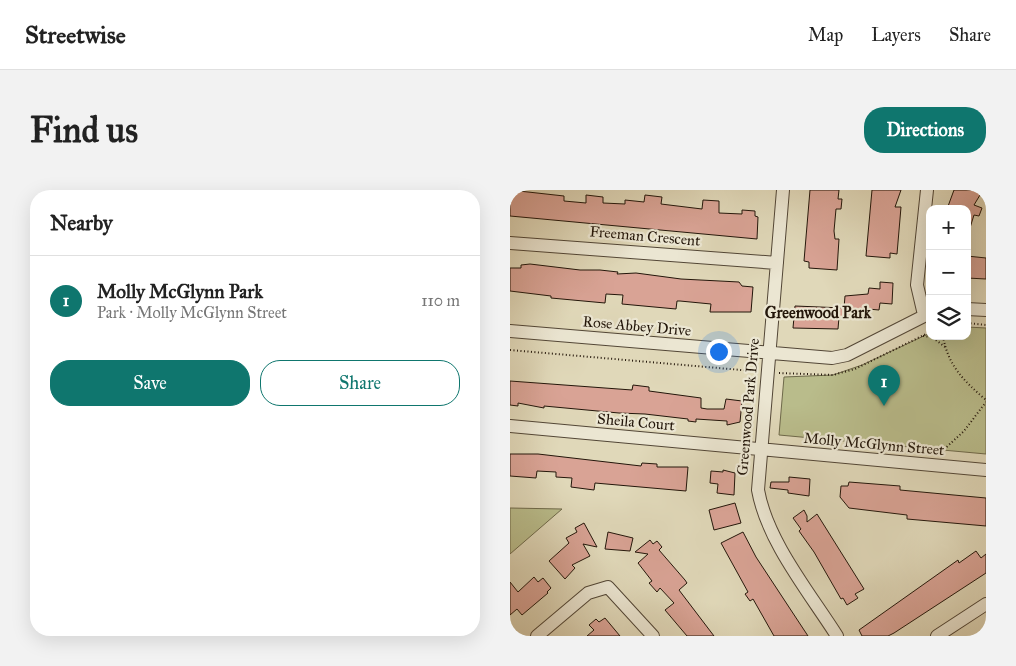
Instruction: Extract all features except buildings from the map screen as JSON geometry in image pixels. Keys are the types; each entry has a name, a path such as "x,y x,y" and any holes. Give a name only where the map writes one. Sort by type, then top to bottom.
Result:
{"street":[{"name":"Greenwood Park Drive","path":"783,190 758,490 762,512 771,532 837,636"},
{"path":"926,311 917,285 927,190"},
{"name":"Freeman Crescent","path":"510,243 777,263"},
{"path":"971,309 986,310"},
{"name":"Rose Abbey Drive","path":"510,331 832,358 846,354 926,314"},
{"name":"Sheila Court","path":"510,426 760,450"},
{"name":"Molly McGlynn Street","path":"760,450 986,470"},
{"path":"538,636 588,593 608,587 652,636"},
{"path":"937,636 986,604"}],"path":[{"path":"971,323 986,325"},
{"path":"922,336 932,338 945,346"},
{"path":"939,454 964,431 986,401 952,367 944,340"},
{"path":"510,350 753,371"}],"green space":[{"path":"971,327 986,328 986,454 779,435 784,377 833,375 862,365 926,335 926,340 971,340"},
{"path":"510,508 562,509 510,554"}],"place":[{"name":"Molly McGlynn Park","path":"884,406"}],"district":[{"name":"Greenwood Park","path":"818,312"}]}
